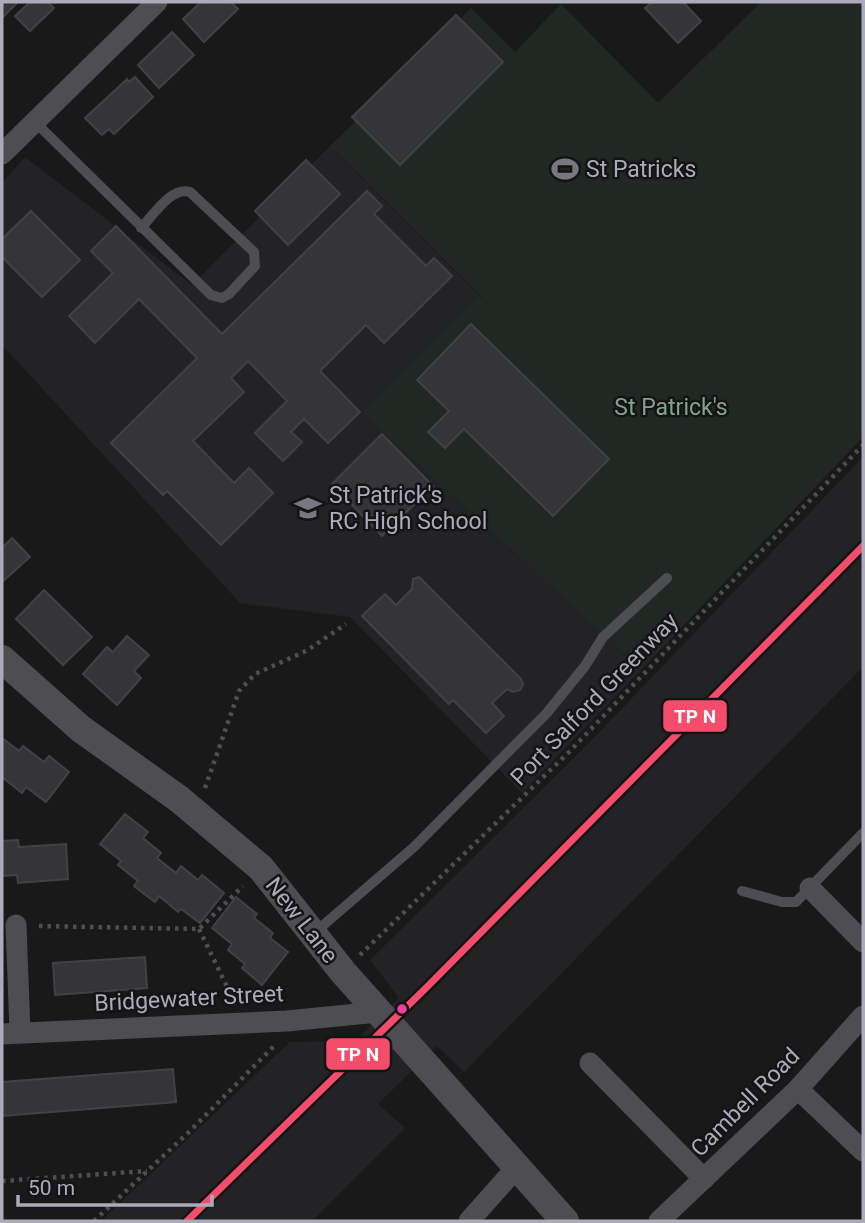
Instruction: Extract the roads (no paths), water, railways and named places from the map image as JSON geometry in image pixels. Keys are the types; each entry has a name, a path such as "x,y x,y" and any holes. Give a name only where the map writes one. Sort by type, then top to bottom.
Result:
{"street":[{"path":"2,155 158,2"},
{"name":"New Lane","path":"2,659 81,729 197,813 261,868 343,972 565,1221"},
{"path":"810,888 863,942"},
{"path":"11,1033 16,925"},
{"name":"Bridgewater Street","path":"11,1033 287,1021 378,1012"},
{"name":"Cambell Road","path":"659,1221 798,1089 863,1016"},
{"path":"590,1063 704,1179"},
{"path":"798,1089 863,1151"},
{"path":"469,1221 517,1167"}],"lane":[{"path":"35,122 141,228 211,295 222,298 229,294 256,265 254,252 190,192 183,190 174,193 141,228"},
{"path":"313,934 414,847 530,730 585,666 603,637 667,578"},
{"path":"742,891 782,902 796,902 863,833"}],"place":[{"name":"St Patricks","path":"565,169"},
{"name":"St Patrick's RC High School","path":"308,508"}],"park label":[{"name":"St Patrick's","path":"671,407"}]}
